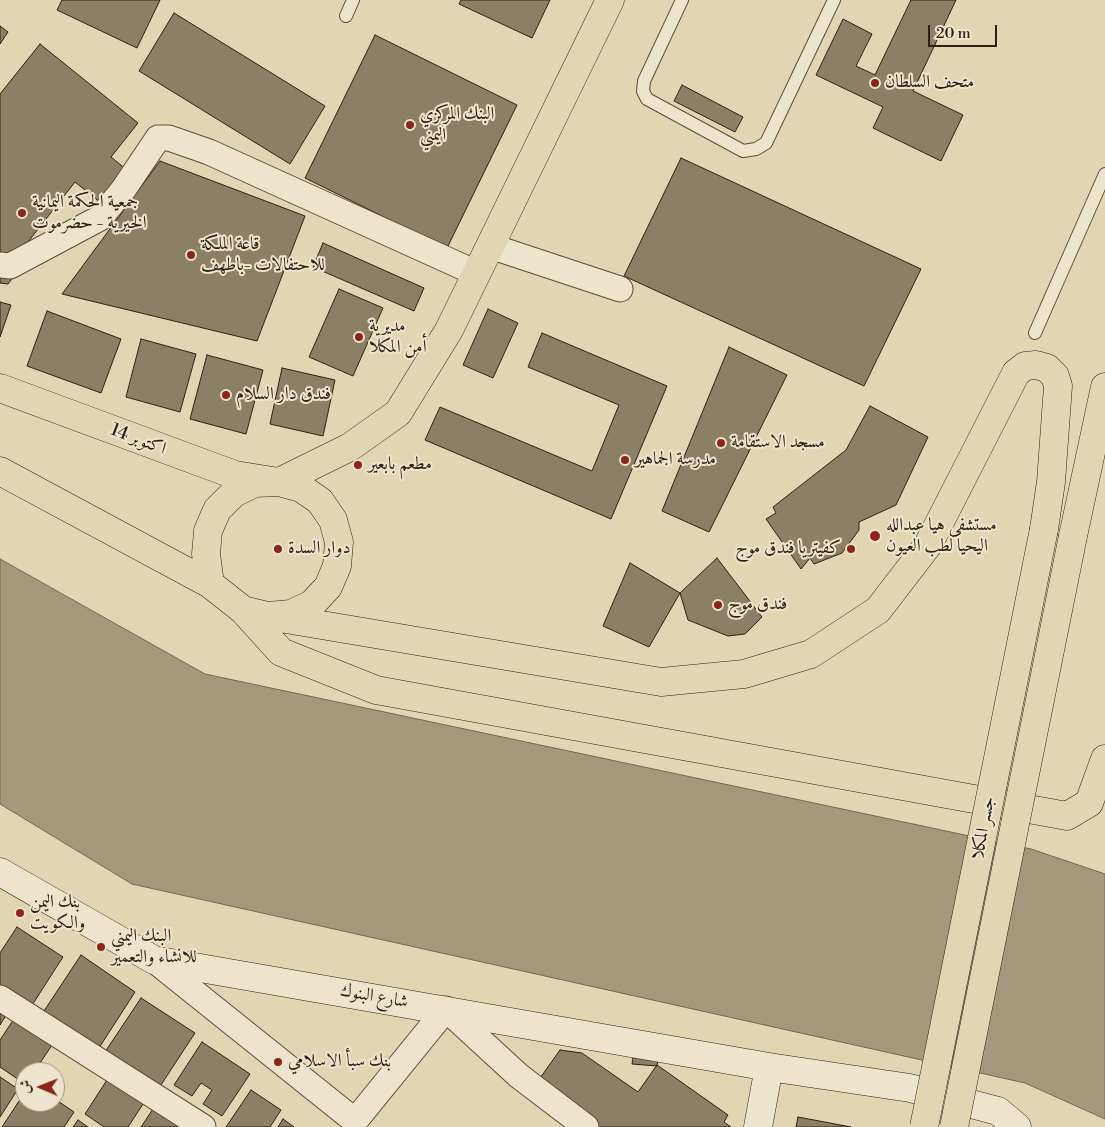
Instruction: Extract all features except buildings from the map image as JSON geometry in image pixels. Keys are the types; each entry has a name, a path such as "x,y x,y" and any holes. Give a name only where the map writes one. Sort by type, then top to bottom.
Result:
{"highway":[{"path":"279,482 350,447 398,413 449,330 610,0"},
{"name":"جسر المكلا","path":"256,613 662,682 744,674 811,654 878,610 928,545 1016,373 1025,366 1036,365 1047,368 1055,376 1058,386 1051,482 1044,529 924,1127"},
{"name":"جسر المكلا","path":"954,1127 1105,387"},
{"name":"14 اكتوبر","path":"0,388 204,465 235,474 279,482"},
{"path":"0,471 210,584 256,613 281,652 376,690 1067,816 1089,803 1105,758"},
{"path":"210,584 206,554 208,531 218,510 234,493 255,484 279,482 301,488 320,501 333,520 339,542 337,566 328,587 312,604 291,614 256,613"}],"main road":[{"name":"شارع البنوك","path":"0,872 154,960 769,1066 910,1088 998,1111 1017,1127"},
{"path":"758,1127 769,1066"}],"street":[{"path":"0,266 10,266 100,218 123,190 158,138 170,138 209,152 476,273"},
{"path":"490,246 620,290"},
{"path":"154,960 354,1121 369,1116 446,1009 488,1045 519,1076 586,1127"},
{"path":"0,998 202,1127"}],"lane":[{"path":"346,16 353,0"},
{"path":"682,0 644,81 643,91 647,99 742,151 756,149 766,142 834,0"},
{"path":"1035,333 1105,174"}],"shaded area":[{"path":"0,559 205,674 1031,849 1105,874 1105,1119 1025,1083 132,884 0,804"}],"place":[{"name":"متحف السلطان","path":"875,83"},
{"name":"البنك المركزي اليمني","path":"410,125"},
{"name":"جمعية الحكمة اليمانية الخيرية - حضرموت","path":"22,213"},
{"name":"قاعة الملكة للاحتفالات -باطهف","path":"191,255"},
{"name":"مديرية أمن المكلا","path":"359,337"},
{"name":"فندق دار السلام","path":"226,395"},
{"name":"مسجد الاستقامة","path":"721,443"},
{"name":"مدرسة الجماهير","path":"625,460"},
{"name":"مطعم بابعير","path":"358,465"},
{"name":"مستشفى هيا عبدالله اليحيا لطب العيون","path":"875,536"},
{"name":"دوار السدة","path":"278,549"},
{"name":"كفيتريا فندق موج","path":"851,549"},
{"name":"فندق موج","path":"718,605"},
{"name":"بنك اليمن والكويت","path":"20,913"},
{"name":"البنك اليمني للانشاء والتعمير","path":"101,947"},
{"name":"بنك سبأ الاسلامي","path":"278,1062"}]}
